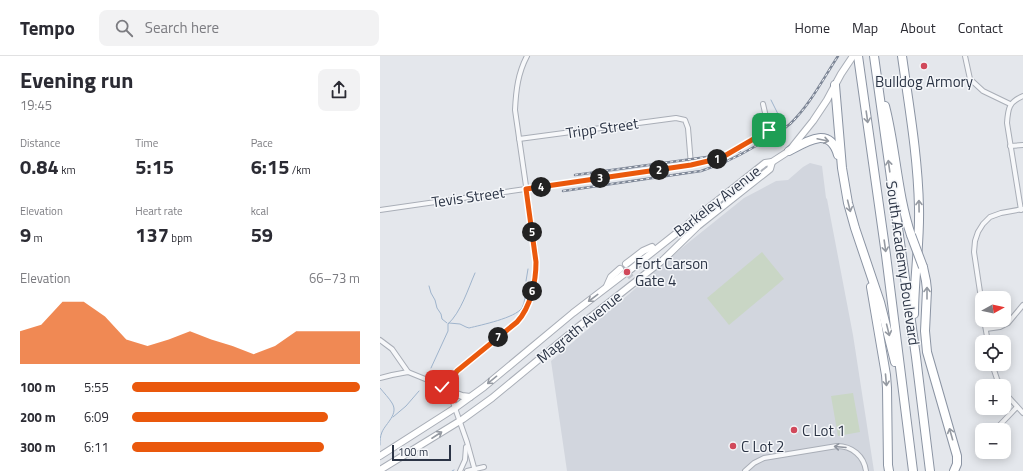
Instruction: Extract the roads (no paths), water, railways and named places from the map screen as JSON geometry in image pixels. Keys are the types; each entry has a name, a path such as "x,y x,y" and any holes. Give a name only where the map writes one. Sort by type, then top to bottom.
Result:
{"highway":[{"name":"South Academy Boulevard","path":"858,56 886,255 913,469"},
{"name":"South Academy Boulevard","path":"874,56 930,468"},
{"path":"902,56 918,187 919,209 914,305 916,357"},
{"path":"876,68 890,124 904,211 923,267 926,281 925,331 927,352 957,456 957,464 954,471"},
{"path":"835,85 842,168 848,203 880,302 907,416"},
{"path":"789,151 815,138 828,139 836,148 842,168"},
{"path":"866,259 886,375 888,465 890,471"}],"main road":[{"name":"Magrath Avenue","path":"380,470 460,421 492,398 578,327 663,260 698,226 770,168 772,162 789,151 813,121 853,56"},
{"name":"Barkeley Avenue","path":"662,244 643,250 629,268 662,244 765,163 772,162"},
{"path":"380,456 470,397 573,313 605,289 615,286 623,273 611,277 605,289"},
{"path":"449,390 462,396 470,397"}],"street":[{"path":"474,470 467,442 449,390 449,383 457,371 517,322 528,305 536,274 536,262 516,117 516,92 518,78 527,56"},
{"path":"965,56 970,79 983,91 1010,104"},
{"path":"980,291 974,252 974,241 978,232 990,217 1001,213 1022,210 1007,123 1010,104 1017,98 1023,96"},
{"name":"Tevis Street","path":"380,210 691,165 721,158 769,130 763,104"},
{"name":"Tripp Street","path":"519,139 676,118 685,120 688,128 691,165"},
{"path":"1010,146 1023,145"},
{"path":"987,335 986,329 1000,327 1008,323 1023,305"},
{"path":"380,340 392,349 408,372 449,390"},
{"path":"380,378 408,372"},
{"path":"1011,400 1023,413"},
{"path":"1002,423 1017,407"},
{"path":"460,471 465,460 467,442"},
{"path":"745,471 749,466 764,458 837,446 848,447 858,454 864,462 866,471"},
{"path":"467,471 484,466"}],"waterway":[{"path":"771,100 784,124"},
{"path":"526,281 528,269"},
{"path":"431,368 448,331 448,324 457,313 475,273"},
{"path":"429,286 442,319 447,323"},
{"path":"449,323 460,324 469,328 497,321 512,315 522,308 526,289"},
{"path":"380,388 394,407 393,415 382,432 380,445"},
{"path":"393,417 406,406 419,391"}],"tunnel":[{"path":"622,271 628,267"},
{"path":"627,277 633,272"}],"railway":[{"path":"563,191 701,171 735,157 768,139 790,124 804,109 838,56"},
{"path":"575,175 729,154 740,151"}],"place":[{"name":"Bulldog Armory","path":"924,66"},
{"name":"Fort Carson Gate 4","path":"627,272"},
{"name":"C Lot 1","path":"794,430"},
{"name":"C Lot 2","path":"733,446"}]}
